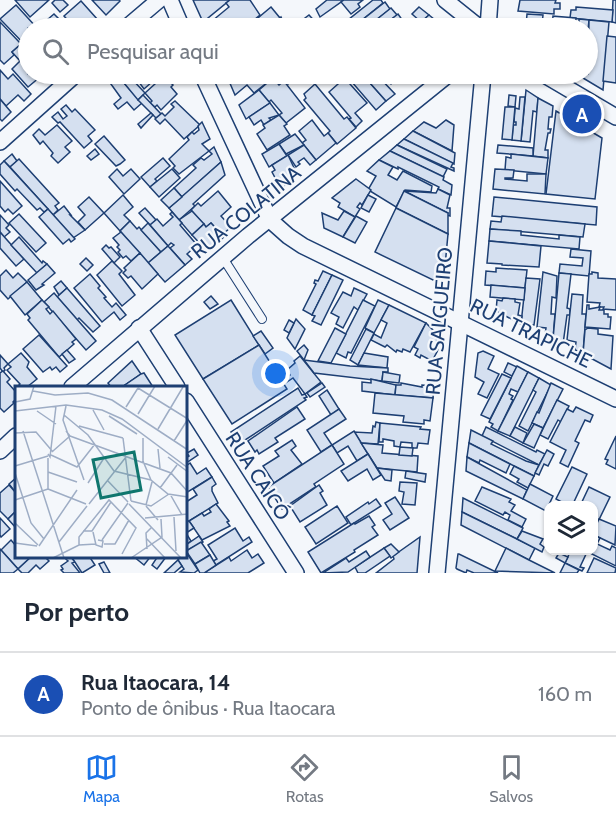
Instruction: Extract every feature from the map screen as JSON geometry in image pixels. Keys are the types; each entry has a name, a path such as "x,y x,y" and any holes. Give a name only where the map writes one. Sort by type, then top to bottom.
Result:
{"street":[{"path":"138,18 159,0"},
{"path":"170,0 178,18"},
{"path":"445,0 468,18"},
{"path":"489,18 490,0"},
{"path":"0,142 65,84"},
{"path":"207,84 270,220"},
{"name":"RUA COLATINA","path":"73,386 223,258 436,84"},
{"name":"RUA SALGUEIRO","path":"436,573 482,84"},
{"path":"560,84 616,117"},
{"name":"RUA TRAPICHE","path":"270,220 303,246 616,399"},
{"path":"139,328 176,386"},
{"name":"RUA CAICÓ","path":"188,404 296,573"},
{"path":"0,451 15,437"}],"lane":[{"path":"223,258 261,319"}],"building":[{"path":"15,0 49,0 30,17"},
{"path":"55,0 63,0 68,5 60,12 52,3"},
{"path":"92,0 119,0 120,1 106,15"},
{"path":"193,0 230,0 208,18 201,18"},
{"path":"230,0 250,0 260,15 256,18 216,18 229,7 226,3"},
{"path":"327,0 344,0 320,17 316,9"},
{"path":"363,0 358,4 360,7 351,14 341,2"},
{"path":"373,0 381,0 383,3 364,18 350,18"},
{"path":"520,0 556,0 555,3 560,3 560,9 554,9 554,14 518,11"},
{"path":"613,0 616,0 616,23 612,22"},
{"path":"81,1 96,18 66,18 64,16"},
{"path":"385,2 390,9 379,18 365,18"},
{"path":"16,5 28,18 18,18 18,38 0,19"},
{"path":"271,7 280,18 258,18"},
{"path":"419,7 429,15 426,18 416,18 412,14"},
{"path":"576,7 613,10 612,22 598,21 598,18 570,18 571,10 576,10"},
{"path":"391,8 397,15 393,18 378,18"},
{"path":"527,14 543,15 543,18 527,18"},
{"path":"553,16 576,18 553,18"},
{"path":"598,21 609,22 603,90 593,84 598,84"},
{"path":"0,22 18,41 18,47 12,52 14,55 4,64 0,60"},
{"path":"607,36 616,37 616,83 603,81"},
{"path":"18,47 18,59 12,52"},
{"path":"18,63 18,76 12,69"},
{"path":"0,70 8,79 13,74 18,80 18,84 22,84 31,94 24,101 18,95 6,106 0,99"},
{"path":"111,84 125,84 142,103 134,110 127,102 118,109 114,104 121,98"},
{"path":"125,84 137,84 145,93 138,100"},
{"path":"140,84 150,84 144,89"},
{"path":"155,84 172,84 171,87 177,94 161,110 157,105 155,107 150,103 152,101 145,93"},
{"path":"230,84 265,84 254,93 247,85 235,95"},
{"path":"266,84 286,84 305,108 286,123 279,115 282,113 259,90"},
{"path":"315,84 344,119 347,117 356,128 337,144 328,133 330,131 304,100 306,98 304,94"},
{"path":"338,84 350,84 367,103 355,113 362,121 356,127 349,119 351,118 329,92"},
{"path":"354,84 371,84 386,101 376,110"},
{"path":"371,84 386,84 395,94 386,101"},
{"path":"259,90 270,103 246,119 239,105"},
{"path":"526,90 538,98 537,112 533,111 530,142 521,141"},
{"path":"143,95 161,114 156,118 138,100"},
{"path":"509,95 516,96 515,107 508,106"},
{"path":"520,97 525,97 521,141 512,140 513,125 516,125 514,122 515,108 519,109"},
{"path":"538,98 553,106 552,117 549,117 548,129 551,129 545,150 548,150 548,158 533,156"},
{"path":"0,99 11,112 2,121 0,119"},
{"path":"175,101 200,125 184,139 165,119 160,124 155,119 162,113 165,116 174,107 171,104"},
{"path":"270,103 279,115 269,118 271,120 264,125 261,120 254,125 249,117"},
{"path":"66,105 72,112 75,109 95,130 88,136 92,141 84,148 60,122 58,123 52,117 58,112 63,119 67,116 61,109"},
{"path":"505,107 515,107 512,140 502,139"},
{"path":"556,111 602,138 595,199 546,194"},
{"path":"151,113 153,115 141,128 138,124"},
{"path":"279,115 287,124 284,126 290,135 267,150 257,134 265,128 263,125"},
{"path":"312,120 324,136 328,133 336,143 316,160 302,143 306,140 299,131"},
{"path":"446,120 454,125 452,151 413,131 424,122 436,128"},
{"path":"202,122 210,139 202,144 209,151 179,174 169,159 189,140 187,137 192,132 194,134 199,130 198,126"},
{"path":"57,125 72,141 65,147 70,152 58,163 51,156 53,153 43,141 40,144 33,135 39,129 45,135"},
{"path":"413,131 455,153 454,164 404,139"},
{"path":"295,134 304,145 286,154 279,144"},
{"path":"104,136 125,160 116,166 95,144"},
{"path":"404,139 453,163 451,167 454,171 397,145"},
{"path":"279,144 287,156 269,167 262,154"},
{"path":"304,145 316,160 310,165 304,158 298,162 300,164 296,167 288,155"},
{"path":"397,145 447,169 443,177 390,151"},
{"path":"498,145 533,148 533,156 497,153"},
{"path":"214,147 221,162 182,197 174,188 196,168 193,165 201,158 204,160 212,154 209,151"},
{"path":"95,149 99,154 91,160 87,156"},
{"path":"390,151 444,177 443,180 452,185 451,195 398,167 398,169 379,160"},
{"path":"12,154 17,161 10,167 4,161"},
{"path":"511,154 548,158 546,174 505,170 506,157 511,158"},
{"path":"288,155 296,172 291,174 294,178 284,186 279,185 272,172 275,170 272,165"},
{"path":"163,158 170,166 155,179 157,181 150,187 141,177"},
{"path":"19,159 59,203 55,206 58,210 53,215 10,167"},
{"path":"379,160 393,167 388,175 397,180 403,171 432,186 431,192 405,190 396,207 370,191 369,188 376,176 367,171"},
{"path":"4,161 48,209 44,212 40,208 37,210 17,189 15,191 0,174 0,165"},
{"path":"221,162 225,175 179,220 169,208"},
{"path":"117,169 123,176 131,169 140,179 124,194 109,177"},
{"path":"172,169 180,178 159,197 150,187"},
{"path":"495,169 514,170 513,178 505,179 527,181 527,174 546,174 545,194 493,189"},
{"path":"356,179 371,190 362,205 360,203 357,207 360,209 355,217 338,207 340,203 332,198"},
{"path":"0,181 22,206 13,214 8,209 5,212 0,206"},
{"path":"174,188 182,197 169,208 161,200"},
{"path":"438,189 450,195 447,208 450,208 450,216 404,191 436,193"},
{"path":"218,191 231,207 221,216 231,227 222,235 211,223 206,227 191,210 198,203 201,206"},
{"path":"404,191 448,213 448,234 396,208"},
{"path":"123,195 133,207 124,215 130,221 120,231 104,213"},
{"path":"368,195 376,199 369,212 361,208"},
{"path":"89,197 104,213 85,230 78,222 85,215 78,207"},
{"path":"494,197 597,207 596,225 492,216"},
{"path":"64,206 85,230 73,238 53,215"},
{"path":"145,208 156,220 150,225 139,213"},
{"path":"396,208 448,234 444,277 433,280 375,252"},
{"path":"48,209 75,239 71,242 69,239 63,244 39,217"},
{"path":"192,211 204,224 192,235 179,220"},
{"path":"344,211 355,217 343,237 324,228 322,213 338,220"},
{"path":"172,212 197,245 187,254 192,259 185,265 170,248 174,245 171,243 168,246 150,225 157,219 163,226 173,217 170,214"},
{"path":"19,214 46,243 36,252 9,223"},
{"path":"0,215 9,225 6,228 10,232 4,237 0,232"},
{"path":"356,216 367,222 355,243 343,237"},
{"path":"502,216 585,224 583,237 490,229 491,221 501,222"},
{"path":"130,221 137,229 139,227 161,252 148,263 120,231"},
{"path":"148,223 168,246 161,252 141,230"},
{"path":"211,223 224,237 207,251 192,235 204,224 206,227"},
{"path":"490,229 521,231 521,235 559,239 559,235 580,237 579,249 489,241"},
{"path":"0,232 24,259 16,266 0,248"},
{"path":"121,232 140,253 131,261 126,256 123,258 118,252 119,245 113,238"},
{"path":"19,237 42,263 43,261 47,264 37,273 11,245"},
{"path":"489,241 541,246 539,267 487,263"},
{"path":"106,245 120,257 114,263 102,249"},
{"path":"168,246 185,265 165,282 148,263"},
{"path":"571,249 591,251 589,276 559,273 560,264 582,266 583,258 570,257"},
{"path":"140,253 158,274 142,289 131,276 128,278 123,273 126,270 124,268"},
{"path":"86,258 93,265 87,271 80,264"},
{"path":"112,261 122,271 119,274 135,295 122,306 97,275"},
{"path":"47,264 55,273 36,290 28,280"},
{"path":"496,268 527,270 525,288 485,285 486,271 496,272"},
{"path":"6,270 13,278 18,273 27,282 8,299 0,290 0,276"},
{"path":"323,271 332,275 312,315 303,310 316,284 315,280 318,281"},
{"path":"543,272 557,276 556,298 552,297 551,314 555,314 553,339 545,335 546,328 537,327"},
{"path":"559,273 571,274 567,308 570,309 570,315 567,315 563,344 553,339"},
{"path":"598,273 598,278 616,279 616,310 603,309 604,307 599,307 600,303 587,302 589,274"},
{"path":"90,274 100,286 98,288 106,297 104,298 112,307 116,303 126,315 120,320 114,312 102,322 74,288"},
{"path":"332,275 343,280 321,325 312,321 315,316 312,315"},
{"path":"526,278 540,279 534,325 521,324"},
{"path":"61,281 67,288 59,295 54,287"},
{"path":"27,282 42,300 25,315 10,296"},
{"path":"491,285 525,288 524,300 490,297"},
{"path":"67,288 100,326 93,332 79,318 77,320 57,297"},
{"path":"354,288 367,294 358,310 354,307 343,328 336,324 339,317 331,313 343,292 351,296"},
{"path":"54,293 96,341 86,350 44,302"},
{"path":"572,294 583,295 582,314 586,314 583,353 575,350 576,342 567,340"},
{"path":"211,296 218,304 210,309 204,302"},
{"path":"503,298 515,299 515,302 520,303 518,315 522,316 521,324 496,311 497,300 502,301"},
{"path":"42,300 49,307 46,309 50,314 53,311 76,339 72,342 74,344 59,357 28,320 30,318 27,314"},
{"path":"231,300 259,345 203,379 175,335"},
{"path":"363,300 375,306 351,353 348,352 346,358 336,353"},
{"path":"378,300 389,305 374,333 365,328"},
{"path":"389,305 426,323 410,352 403,349 402,352 397,350 396,352 387,345 385,347 371,340 374,334 381,338 387,323 381,320"},
{"path":"587,305 589,309 600,307 599,310 604,310 604,314 611,317 610,329 585,327"},
{"path":"296,319 305,329 295,349 287,338"},
{"path":"289,320 294,323 289,333 284,330"},
{"path":"426,323 433,330 438,343 438,350 432,361 421,355 420,358 415,355 418,349 414,347"},
{"path":"335,328 346,334 331,363 318,361"},
{"path":"366,329 374,333 358,365 350,360"},
{"path":"598,329 598,334 613,336 611,369 583,354 585,330"},
{"path":"261,331 273,348 265,354 253,336"},
{"path":"39,335 67,366 60,372 56,367 52,370 50,367 43,372 23,349"},
{"path":"259,345 287,389 232,424 203,379"},
{"path":"304,345 308,350 304,360 297,351"},
{"path":"67,350 75,359 69,363 62,354"},
{"path":"483,351 494,356 488,369 499,374 487,398 478,394 484,382 475,377 478,353"},
{"path":"21,353 29,362 27,367 37,379 28,386 18,386 20,384 7,370 11,367 8,364"},
{"path":"364,353 388,357 387,368 358,365"},
{"path":"0,355 8,364 3,372 0,368"},
{"path":"300,356 321,382 305,394 293,378 284,384 282,380 290,375 287,370"},
{"path":"304,360 388,368 388,372 383,372 382,381 314,373"},
{"path":"132,361 141,374 123,386 110,386 108,383"},
{"path":"508,363 517,367 512,376 504,372"},
{"path":"517,366 528,372 518,392 511,389 509,394 513,396 511,399 513,400 498,431 491,427 493,424 489,422"},
{"path":"3,371 10,379 7,382 15,391 14,403 4,412 0,408 0,373"},
{"path":"383,372 400,375 399,383 382,381"},
{"path":"528,372 539,378 510,436 498,431"},
{"path":"144,373 152,386 123,386"},
{"path":"502,374 511,378 490,419 481,415"},
{"path":"539,378 551,385 528,431 519,426 536,392 533,390"},
{"path":"371,379 396,385 395,395 362,391 362,382 371,383"},
{"path":"322,383 325,387 310,397 307,393"},
{"path":"401,383 422,387 422,385 434,386 433,398 395,395 396,385 401,385"},
{"path":"551,383 563,389 543,428 532,423 537,412 539,413"},
{"path":"298,388 302,395 305,394 307,397 304,398 306,400 239,444 231,432"},
{"path":"327,390 339,409 331,415 319,396"},
{"path":"375,393 433,398 430,421 424,420 424,424 403,422 404,416 373,413"},
{"path":"557,400 569,406 561,422 558,420 548,439 540,435"},
{"path":"297,407 305,419 275,438 278,442 259,454 257,450 255,452 248,441"},
{"path":"576,407 593,415 590,422 585,420 575,441 579,443 568,467 560,463 566,450 550,442 567,409 573,412"},
{"path":"339,409 346,419 324,433 332,445 321,452 307,430"},
{"path":"376,422 380,423 378,444 361,443 354,432 372,433"},
{"path":"380,423 430,430 428,444 418,443 417,448 412,448 412,443 401,442 400,447 394,446 394,441 383,439 383,442 379,442"},
{"path":"534,424 543,428 534,448 523,443"},
{"path":"486,427 536,452 537,450 545,454 539,465 482,436"},
{"path":"515,427 527,433 523,443 510,436"},
{"path":"471,430 493,441 491,444 539,465 534,476 469,443"},
{"path":"354,431 368,454 357,461 348,446 337,453 332,445"},
{"path":"616,436 616,469 606,464 608,460 605,459"},
{"path":"292,440 296,446 291,450 302,464 274,483 263,466 279,456 275,451"},
{"path":"361,443 383,445 382,453 418,456 417,472 377,468"},
{"path":"469,443 510,464 506,473 480,460 479,463 467,457"},
{"path":"332,445 344,464 314,484 316,487 282,509 268,487"},
{"path":"400,447 413,448 412,456 399,455"},
{"path":"194,449 198,455 188,462 188,452"},
{"path":"547,450 554,454 548,466 544,464 539,475 535,473"},
{"path":"368,454 381,475 373,480 367,469 348,481 341,471"},
{"path":"467,457 527,490 523,499 466,471"},
{"path":"190,463 197,474 206,468 212,477 188,492 188,464"},
{"path":"514,466 534,476 528,488 517,482 519,479 510,474"},
{"path":"572,467 587,474 574,501 556,499"},
{"path":"377,468 392,470 391,481 385,480"},
{"path":"406,471 426,474 425,482 405,478"},
{"path":"212,477 216,484 212,487 212,491 218,503 188,522 188,501 197,495 193,489"},
{"path":"15,479 15,492 9,484"},
{"path":"400,482 417,483 415,505 402,504 404,492 399,491"},
{"path":"530,484 553,496 551,501 544,501 544,510 523,499"},
{"path":"9,485 15,492 15,512 8,519 0,511 0,493"},
{"path":"319,485 323,491 320,493 327,505 300,522 290,506"},
{"path":"482,487 511,499 509,502 515,505 511,511 526,519 522,527 508,520 510,515 505,512 503,515 475,501"},
{"path":"589,487 610,497 598,522 598,501 582,501"},
{"path":"395,497 409,518 390,530 383,520 392,514 385,503"},
{"path":"463,498 523,528 517,539 462,512"},
{"path":"376,499 381,506 351,525 346,517"},
{"path":"216,504 229,521 227,522 230,526 202,540 189,521 202,513 204,516 211,512 209,509"},
{"path":"337,506 348,523 316,544 305,527"},
{"path":"15,512 15,527 8,519"},
{"path":"462,512 535,548 529,560 461,525"},
{"path":"369,516 375,525 372,527 378,535 321,573 308,552"},
{"path":"0,518 10,529 1,537 0,535"},
{"path":"599,519 616,526 615,545 598,537"},
{"path":"189,521 194,528 188,532 188,522"},
{"path":"235,528 243,541 249,537 252,542 216,565 213,561 217,559 208,545"},
{"path":"522,531 543,539 540,544 544,547 542,552 517,539"},
{"path":"199,536 203,542 188,550 188,544"},
{"path":"420,537 417,573 376,573 394,559 393,556"},
{"path":"11,540 15,545 15,558 30,558 18,569 1,550"},
{"path":"201,542 210,555 195,564 188,554 188,550"},
{"path":"391,544 399,552 391,558 384,548"},
{"path":"598,544 610,550 612,546 616,548 616,566 594,555 598,555"},
{"path":"384,548 390,556 365,573 358,573 355,567"},
{"path":"506,548 529,560 555,573 495,571"},
{"path":"0,549 18,569 13,573 0,573"},
{"path":"247,550 252,558 258,554 264,563 248,573 204,573 229,557 231,561"},
{"path":"366,551 370,557 348,572 323,573 346,558 349,562"},
{"path":"458,554 498,573 474,573 467,570 466,573 457,569"},
{"path":"188,555 198,570 194,573 180,572 184,569 178,560 188,558"},
{"path":"210,555 216,565 200,573 195,564"},
{"path":"558,555 568,557 565,563 556,558"},
{"path":"569,555 586,555 580,567 584,568 582,571 565,563"},
{"path":"30,558 46,558 49,561 40,569 36,565 28,573 22,573 18,569"},
{"path":"72,558 75,562 72,563 80,573 64,573 61,570 63,569 61,566 68,561 66,559"},
{"path":"72,558 90,558 95,565 82,573"},
{"path":"135,558 149,558 144,565"},
{"path":"157,558 165,558 157,569 152,565"},
{"path":"594,558 616,568 615,573 587,573"},
{"path":"178,560 182,566 174,573 164,573"},
{"path":"104,562 110,573 104,573 99,564"},
{"path":"565,563 579,570 577,573 560,573"}],"place":[{"name":"Rua Itaocara, 14","path":"582,114"}]}
